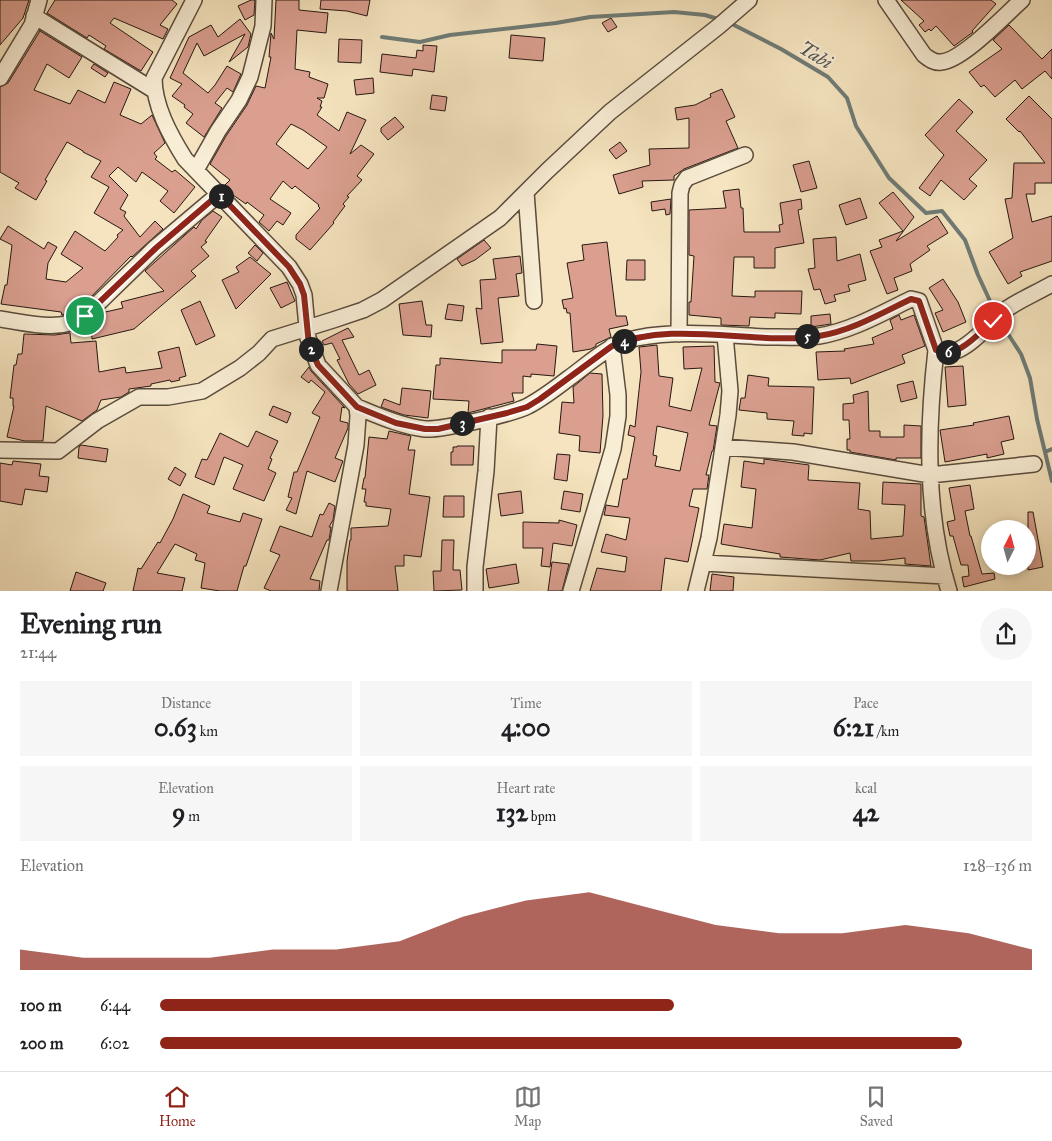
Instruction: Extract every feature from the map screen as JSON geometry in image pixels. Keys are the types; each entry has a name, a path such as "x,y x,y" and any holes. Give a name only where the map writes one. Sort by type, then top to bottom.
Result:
{"street":[{"path":"0,78 32,25 39,0"},
{"path":"194,0 154,78 159,107 176,146 185,159 289,267 300,284 304,295 309,345 318,365 357,407 396,423 425,429 438,429 527,407 612,346 624,341 639,337 679,334 776,337 820,336 915,299 919,301 936,350 933,379 930,475 938,554 949,591"},
{"path":"196,170 218,131 239,100 250,77 263,26 264,0"},
{"path":"886,0 924,55 931,60 943,62 960,55 1022,0"},
{"path":"0,450 58,451 97,421 138,397 168,397 202,391 240,368 259,353 272,339 364,310 382,300 500,218 610,112 719,26 745,3"},
{"path":"34,16 155,91"},
{"path":"679,334 679,225 682,185 687,178 745,155"},
{"path":"526,192 534,301"},
{"path":"0,319 50,326 68,325 76,322 85,316 156,248 219,194"},
{"path":"936,350 943,353 959,350 1009,308 1052,284"},
{"path":"696,591 712,520 730,391 724,335"},
{"path":"571,591 616,433 618,395 612,346"},
{"path":"329,591 356,445 357,407"},
{"path":"475,591 489,417"},
{"path":"723,447 793,452 930,475 1034,464"},
{"path":"703,563 944,576"}],"building":[{"path":"0,0 29,0 23,18 0,45"},
{"path":"55,0 172,0 177,4 160,25 168,29 163,39 114,18 110,23 153,52 141,71 104,49 106,46 89,35 87,38 47,13"},
{"path":"255,0 254,15 245,20 238,6"},
{"path":"276,0 299,0 299,10 328,13 326,33 297,30 295,69 310,72 309,77 328,84 324,98 317,98 322,101 320,107 322,107 317,115 339,131 347,112 366,120 350,154 361,145 374,154 357,176 362,180 347,196 349,197 343,204 345,206 334,223 310,250 296,239 296,235 320,208 319,205 295,186 292,189 283,181 270,199 291,213 283,225 277,221 269,231 259,222 264,215 247,202 246,204 233,195 224,186 230,180 210,164 247,105 256,86 265,88 271,57 269,57 271,33 274,39","holes":["291,124 327,147 308,169 276,144"]},
{"path":"321,0 370,0 367,16 347,11 320,9"},
{"path":"901,0 991,0 996,4 973,32 954,46 936,26 931,31 929,29 925,32 919,25 924,21"},
{"path":"611,18 617,27 608,32 602,23"},
{"path":"240,19 251,34 248,47 229,62 245,34 204,56 197,43 183,73 208,93 227,66 241,74 233,92 227,88 215,103 222,108 204,137 186,123 193,114 184,107 185,105 172,96 182,84 170,78 189,37 211,25 218,37"},
{"path":"1009,25 1042,59 1052,49 1052,79 1045,71 1022,89 1015,80 995,97 984,85 981,87 969,72 1002,49 993,40"},
{"path":"40,31 82,57 69,78 47,64 34,90 70,104 78,90 105,103 114,82 131,89 120,115 141,124 152,115 165,143 154,153 157,157 155,159 172,172 175,170 195,187 174,213 160,201 168,191 142,172 136,182 118,167 109,176 128,195 120,209 126,212 124,216 140,237 155,221 163,229 131,256 83,305 62,315 61,312 1,304 5,285 7,285 12,245 0,239 8,226 44,249 48,242 57,247 48,263 46,279 66,282 83,268 61,254 75,231 105,251 123,230 94,213 109,187 91,177 101,161 67,142 36,200 15,188 19,183 0,172 0,87 8,83"},
{"path":"511,35 545,38 543,61 509,58"},
{"path":"339,39 362,40 361,63 338,62"},
{"path":"423,45 437,46 434,72 413,69 412,76 380,72 382,54 416,58 417,50 423,51"},
{"path":"94,64 108,73 105,77 91,68"},
{"path":"373,78 374,93 356,95 354,80"},
{"path":"722,89 735,117 726,121 738,148 684,169 674,176 674,180 642,181 643,187 619,194 613,175 650,165 649,149 689,148 689,118 677,120 675,108 695,105 711,97 710,94"},
{"path":"432,95 447,97 445,111 430,109"},
{"path":"1029,96 1052,119 1052,183 1035,183 1035,194 1026,194 1032,222 1052,216 1052,261 1020,272 1022,276 1008,284 989,252 1013,238 1005,199 1012,198 1014,163 1045,163 1020,131 1006,119"},
{"path":"959,99 973,112 956,131 987,160 969,179 977,186 964,200 941,180 930,196 919,188 944,155 925,135"},
{"path":"395,117 404,127 388,140 381,132 381,128"},
{"path":"620,142 627,151 616,159 609,150"},
{"path":"809,161 817,188 801,192 793,165"},
{"path":"739,189 741,208 743,208 744,232 780,232 779,225 783,224 780,203 801,199 802,209 798,210 804,243 775,248 775,268 754,268 754,257 734,257 732,296 755,297 755,291 802,291 801,314 775,313 775,318 750,317 749,326 721,325 721,318 689,315 694,256 689,255 689,210 726,208 723,191"},
{"path":"893,192 914,217 896,241 937,216 948,233 927,246 930,250 910,264 912,271 894,278 898,290 887,294 870,251 882,247 879,240 903,231 879,203"},
{"path":"860,198 867,218 846,225 839,205"},
{"path":"671,199 670,214 666,215 665,209 652,211 651,202"},
{"path":"213,211 222,217 205,241 207,242 201,247 209,256 191,271 196,276 134,329 92,339 91,323 101,313 123,308 121,302 164,291 145,271 194,227 196,229 202,220"},
{"path":"836,237 837,261 860,254 866,280 848,285 850,291 834,295 836,301 825,304 820,289 814,290 808,269 815,268 813,239"},
{"path":"484,240 491,248 475,260 462,266 457,259"},
{"path":"607,242 616,316 626,316 628,325 609,329 611,337 596,344 591,349 573,352 570,313 567,313 566,308 564,309 562,300 573,298 567,263 584,260 582,245"},
{"path":"255,245 263,253 257,261 248,253"},
{"path":"520,256 522,273 516,274 519,296 498,298 503,342 481,344 476,308 482,309 480,280 496,279 493,259"},
{"path":"250,257 271,274 236,309 222,280 239,272 236,267"},
{"path":"627,260 645,260 645,280 626,280"},
{"path":"943,279 958,302 966,322 943,332 935,313 943,310 929,288"},
{"path":"287,282 295,301 281,308 270,288"},
{"path":"200,301 215,336 196,345 181,310"},
{"path":"422,301 426,325 432,325 431,337 403,335 399,304"},
{"path":"448,304 464,306 462,321 445,319"},
{"path":"830,314 831,324 811,327 811,316"},
{"path":"899,315 901,320 914,315 925,346 902,355 905,363 851,384 850,378 818,380 816,352 845,351 844,349 874,344 872,338 893,329 890,320"},
{"path":"348,328 354,337 342,340 359,375 369,370 376,385 358,394 349,384 337,360 340,359 332,343 324,345 322,341"},
{"path":"70,333 71,343 96,341 99,372 125,367 126,373 162,368 158,352 179,347 186,376 179,378 180,380 171,382 170,380 151,384 151,386 129,389 129,392 121,397 101,400 97,410 82,421 46,406 43,441 25,441 7,437 14,406 13,398 10,398 14,365 16,365 18,354 22,354 24,334 55,335"},
{"path":"537,344 557,346 554,376 531,374 531,377 523,376 523,393 512,393 514,401 468,413 469,401 433,399 436,365 440,365 440,358 502,363 502,350 536,350"},
{"path":"657,345 659,376 673,378 669,406 691,411 702,368 684,369 683,347 714,346 715,382 720,383 709,425 717,426 713,451 706,475 709,475 707,489 693,489 689,506 699,508 688,562 665,558 661,591 590,591 597,568 625,572 627,557 601,552 606,534 626,540 630,518 604,515 606,505 618,507 623,479 627,479 635,437 628,435 630,425 635,427 641,372 639,347","holes":["657,426 688,433 680,471 655,466 657,456 653,455"]},
{"path":"963,366 966,405 948,407 945,367"},
{"path":"309,367 345,408 342,407 340,421 348,423 348,428 335,458 343,461 335,482 307,471 296,514 286,510 292,498 288,497 294,472 297,472 320,417 312,413 325,392 311,380 309,383 301,377"},
{"path":"590,373 602,374 603,416 600,453 579,451 580,436 559,433 562,402 574,403 573,387"},
{"path":"748,375 769,378 768,386 814,387 812,434 804,433 804,436 792,435 794,421 767,419 767,413 739,410 741,398 745,398"},
{"path":"913,381 917,398 901,402 897,385"},
{"path":"402,388 431,391 428,418 404,415 381,407 384,399 400,405"},
{"path":"868,391 869,431 880,431 880,437 904,437 904,425 921,426 921,458 896,458 896,460 847,450 847,439 850,439 849,420 843,420 843,404 854,403 853,395"},
{"path":"273,406 291,413 287,423 269,415"},
{"path":"1009,416 1014,439 1001,442 1004,454 987,458 987,454 945,462 940,430 974,425 973,423"},
{"path":"256,431 278,441 270,458 272,459 268,469 276,473 264,501 233,489 243,465 224,457 214,485 195,477 202,459 207,460 220,433 248,447"},
{"path":"389,431 411,436 408,450 415,450 409,494 430,497 421,557 404,555 404,566 395,566 398,591 347,591 347,561 351,528 388,526 391,509 366,506 366,502 364,502 366,489 362,489 365,478 369,437 387,439"},
{"path":"81,445 108,449 106,462 78,458"},
{"path":"474,446 473,465 451,465 451,452 453,452 453,447"},
{"path":"557,454 570,455 567,481 554,479"},
{"path":"764,459 809,465 808,480 860,483 858,509 870,511 871,539 903,536 905,505 882,504 883,482 921,484 921,516 924,517 931,566 905,564 905,558 879,561 851,561 850,553 820,560 780,557 780,554 721,544 724,524 752,528 756,489 741,487 744,461 764,464"},
{"path":"13,461 41,464 39,476 49,477 47,492 25,489 22,505 0,501 0,463 12,465"},
{"path":"175,467 186,474 180,486 168,479"},
{"path":"970,485 974,509 965,511 970,536 981,575 994,575 995,579 964,587 962,577 969,576 968,565 961,565 953,536 950,536 947,522 955,520 949,488"},
{"path":"521,491 523,513 501,516 498,494"},
{"path":"564,491 583,494 580,512 561,509"},
{"path":"183,494 210,506 207,513 240,522 243,513 262,519 246,566 244,566 237,591 201,588 205,563 195,560 197,554 175,544 157,573 185,578 182,591 133,591 138,568 141,569 158,542 160,543 173,519"},
{"path":"444,496 464,496 464,517 443,517"},
{"path":"329,503 335,506 333,520 329,527 331,527 329,540 327,540 310,579 320,581 319,591 271,591 264,588 280,555 270,551 280,526 312,537 320,514 323,515"},
{"path":"1028,512 1033,512 1034,520 1028,520"},
{"path":"559,520 577,525 572,546 553,543 550,567 541,566 543,548 523,548 523,522 559,523"},
{"path":"1036,528 1043,567 1036,568"},
{"path":"442,540 454,540 453,570 460,570 462,590 434,591 433,571 441,571"},
{"path":"552,562 569,564 562,591 548,591"},
{"path":"516,564 519,583 489,588 486,569"},
{"path":"76,572 106,583 103,591 70,591"},
{"path":"712,574 734,577 733,591 710,591"}],"waterway":[{"name":"Tabi","path":"382,37 420,42 450,35 556,23 590,17 674,12 705,15 721,20"},
{"name":"Tabi","path":"730,23 781,49 828,77 847,98 856,126 889,178 926,213 942,211 965,240 978,275 996,314"},
{"name":"Tabi","path":"999,320 1021,354 1030,378 1037,419 1052,481"},
{"name":"Tabi","path":"1045,452 1052,449"}],"route":[{"path":"85,316 156,248 219,194 289,267 300,284 304,295 309,345 318,365 357,407 396,423 425,429 438,429 527,407 570,378 612,346 639,337 689,334 776,337 820,336 915,299 919,301 936,350 943,353 959,350 993,321"}]}
